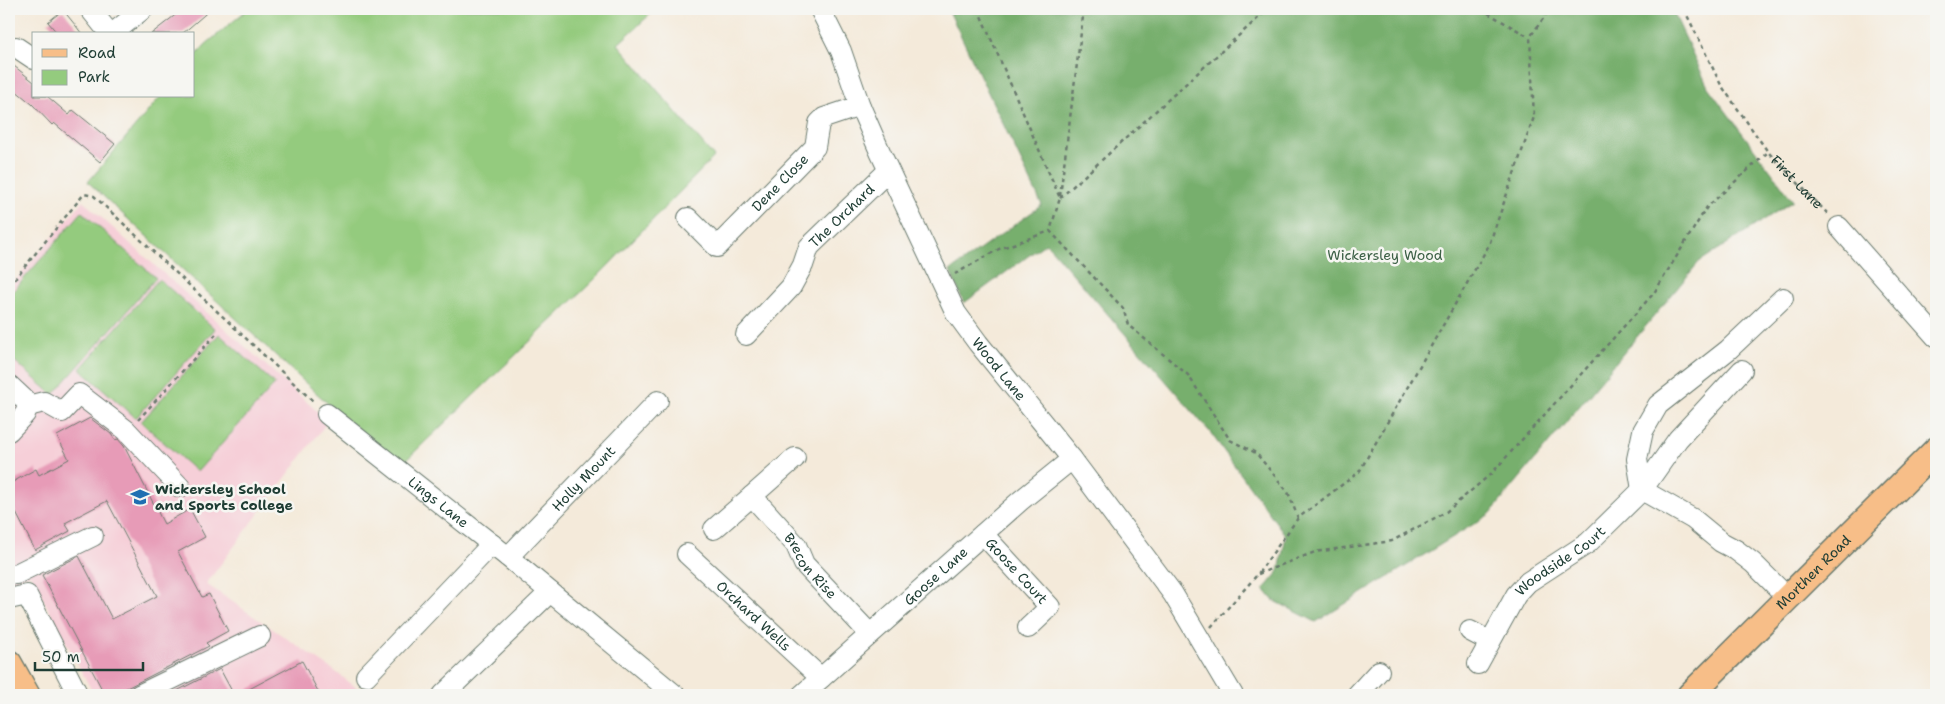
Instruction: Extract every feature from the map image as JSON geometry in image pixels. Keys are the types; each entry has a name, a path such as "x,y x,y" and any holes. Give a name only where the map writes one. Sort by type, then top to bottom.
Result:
{"main road":[{"name":"Morthen Road","path":"1690,695 1936,450"},
{"path":"9,663 27,695"}],"street":[{"path":"90,9 109,32"},
{"path":"114,32 144,9"},
{"name":"Wood Lane","path":"820,9 841,51 860,106 888,171 956,313 978,343 1072,458 1173,594 1234,695"},
{"path":"16,47 32,58"},
{"name":"Dene Close","path":"688,218 718,247 811,152 815,147 819,123 824,118 860,106"},
{"name":"The Orchard","path":"746,335 791,287 803,265 809,247 888,171"},
{"path":"1839,227 1936,336"},
{"path":"1783,298 1728,350 1658,405 1643,431 1637,459 1642,490 1693,519 1721,542 1742,554 1788,598"},
{"name":"Woodside Court","path":"1478,664 1516,595 1528,582 1588,543 1642,490 1678,440 1742,370"},
{"path":"9,385 24,399 28,406"},
{"path":"28,406 44,402 62,412 79,394 127,432 180,487"},
{"name":"Holly Mount","path":"508,557 658,401"},
{"path":"9,431 25,414 28,406"},
{"name":"Lings Lane","path":"327,414 492,544 675,695"},
{"path":"714,529 795,458"},
{"name":"Goose Lane","path":"802,695 983,534 1072,458"},
{"name":"Brecon Rise","path":"752,496 796,545 804,564 870,634"},
{"name":"Goose Court","path":"983,534 1050,607 1028,628"},
{"path":"78,695 18,597 12,567 93,536"},
{"path":"366,676 492,544"},
{"name":"Orchard Wells","path":"687,554 821,678"},
{"path":"443,695 550,592"},
{"path":"1470,631 1489,641"},
{"path":"139,695 260,636"},
{"path":"1357,695 1379,671"}],"path":[{"path":"978,9 1060,198"},
{"path":"1050,231 1060,198 1084,9"},
{"path":"1060,198 1268,9"},
{"path":"1481,9 1530,37"},
{"path":"1201,639 1257,575 1298,518 1359,472 1489,245 1534,117 1530,37 1550,9"},
{"name":"First Lane","path":"1684,9 1721,85 1768,152 1808,191 1839,227"},
{"path":"1257,575 1316,552 1392,540 1446,512 1492,473 1654,293 1707,207 1768,152"},
{"path":"9,286 84,194 94,196 327,414"},
{"path":"1050,231 1123,308 1128,326 1188,375 1230,440 1256,454 1288,492 1298,518"},
{"path":"940,281 969,268 999,249 1050,231"},
{"path":"127,432 218,332"}],"shaded area":[{"name":"Wickersley School and Sports College","path":"83,201 328,421 206,584 332,669 366,695 94,695 30,574 9,584 9,288"}],"green space":[{"path":"248,9 656,9 618,44 714,157 595,279 402,464 336,411 88,182 159,98 195,98 195,57 205,45"},
{"name":"Wickersley Wood","path":"948,9 1672,9 1708,87 1793,201 1699,262 1490,514 1316,622 1273,600 1264,589 1279,571 1286,536 1210,432 1046,243 964,303 950,271 1042,205"},
{"path":"82,212 156,278 53,395 9,356 9,296"},
{"path":"159,279 215,329 136,418 80,369"},
{"path":"219,334 275,384 197,472 141,422"}],"building":[{"path":"183,9 211,9 184,32 154,32"},
{"path":"63,10 80,32 56,32 48,22"},
{"path":"9,62 32,80 32,98 49,98 69,115 73,110 115,144 100,162 54,123 52,125 32,104 9,85"},
{"path":"90,418 111,434 115,440 118,439 124,446 164,524 190,509 205,537 178,552 202,597 209,594 228,631 206,643 209,646 113,695 105,695 42,575 79,556 112,619 157,596 107,501 65,523 70,531 35,550 9,499 9,484 36,469 39,475 69,459 57,436"},
{"path":"302,661 320,695 238,695"},
{"path":"220,669 234,695 169,695 216,671"}],"place":[{"name":"Wickersley School and Sports College","path":"140,497"}]}
